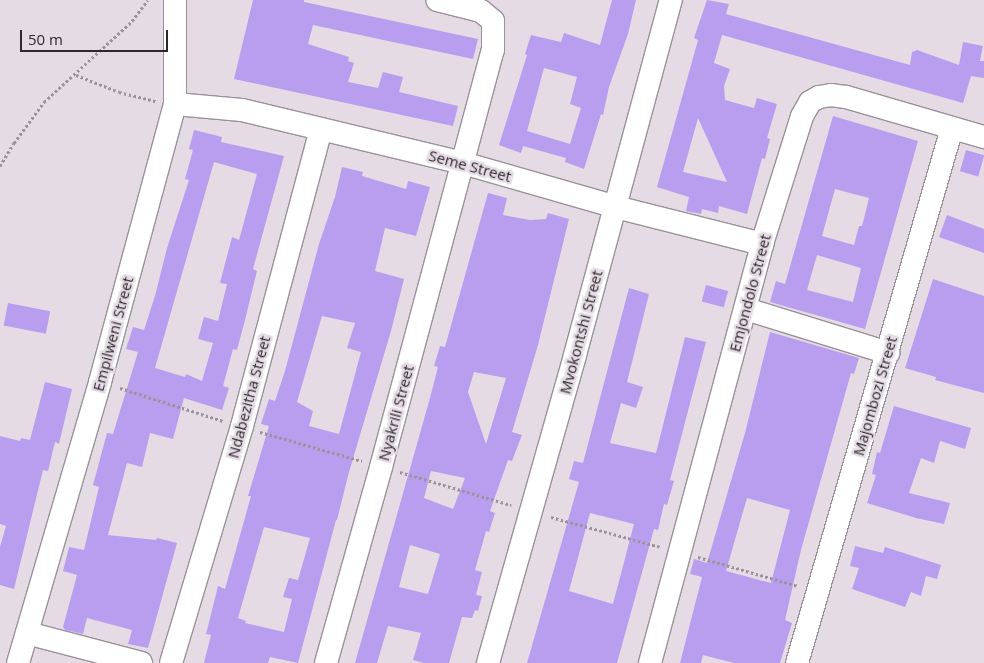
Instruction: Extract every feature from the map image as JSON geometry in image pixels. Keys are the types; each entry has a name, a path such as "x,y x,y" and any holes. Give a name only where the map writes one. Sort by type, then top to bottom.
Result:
{"street":[{"name":"Empilweni Street","path":"18,663 100,382 174,104 174,0"},
{"name":"Nyakrili Street","path":"326,663 381,467 493,50 493,21 480,12 437,0"},
{"name":"Mvokontshi Street","path":"488,663 616,207 671,0"},
{"name":"Emjondolo Street","path":"650,663 762,244 802,116 810,102 819,96 846,97 984,137"},
{"name":"Seme Street","path":"174,104 242,110 463,163 616,207 762,244"},
{"name":"Majombozi Street","path":"797,663 952,128"},
{"name":"Ndabezitha Street","path":"171,663 242,426 321,130"},
{"path":"746,309 888,353"},
{"path":"27,633 140,663"}],"path":[{"path":"0,166 44,102 76,75 132,21 148,0"},
{"path":"76,75 120,92 174,104"},
{"path":"100,382 531,511 817,591"}],"building":[{"path":"253,0 304,0 304,2 478,39 473,59 313,25 308,44 349,57 348,61 354,63 348,82 378,88 383,72 403,77 399,92 458,106 453,126 234,79"},
{"path":"612,0 636,0 628,34 609,87 603,115 601,114 584,169 565,162 566,158 523,146 521,153 499,145 527,55 525,54 531,35 561,42 564,33 600,45","holes":["544,68 577,77 570,104 581,108 570,144 527,131"]},
{"path":"707,0 729,4 726,14 910,65 912,52 917,50 959,65 963,42 983,46 980,61 984,61 984,78 971,76 963,103 722,35 714,63 730,69 724,86 725,100 754,108 757,98 777,104 767,138 770,139 765,159 762,158 747,214 719,206 718,213 702,209 701,214 686,211 689,197 657,187 698,40 694,38","holes":["698,118 727,182 683,172"]},
{"path":"833,116 918,141 865,329 770,302 776,281 785,284","holes":["835,189 869,198 862,226 859,226 854,245 822,236","817,255 861,268 853,302 807,290"]},
{"path":"194,130 222,137 221,142 284,156 253,269 257,271 244,324 237,350 233,349 223,386 229,388 222,410 184,398 173,439 150,433 142,467 127,463 108,535 156,540 157,538 177,543 148,648 128,644 132,630 87,618 83,634 65,630 63,627 77,575 63,571 69,547 84,550 99,487 93,485 107,433 113,434 138,352 126,349 133,327 144,330 155,296 167,248 189,180 185,179 193,150 189,149","holes":["214,162 257,174 239,240 232,237 220,283 227,284 218,321 204,317 198,339 213,343 202,381 186,374 185,377 155,368"]},
{"path":"966,150 984,155 978,176 960,171"},
{"path":"342,167 363,172 362,176 406,189 408,181 430,187 416,236 385,228 375,271 404,279 391,331 349,472 298,663 270,657 268,663 204,663 211,635 206,634 218,586 225,589 251,496 248,496 269,426 261,424 269,399 275,401 285,371 319,244 335,197","holes":["322,316 355,323 347,348 361,352 339,434 309,426 313,411 297,402","264,527 310,538 298,580 289,578 283,597 292,599 284,632 245,623 246,621 238,618"]},
{"path":"488,193 507,198 503,215 530,220 546,219 548,213 569,219 538,345 512,432 522,435 512,461 508,460 490,511 495,513 489,532 486,531 475,570 482,572 476,595 482,596 478,611 475,610 472,618 462,617 449,663 424,663 413,660 421,633 388,626 377,663 355,663 430,398 438,367 434,366 440,346 445,347","holes":["474,372 506,378 486,444 468,392","431,471 465,478 453,509 424,498","410,545 440,554 428,594 399,587"]},
{"path":"947,215 984,229 984,253 939,237"},
{"path":"933,279 984,296 984,393 935,380 936,377 905,368"},
{"path":"706,285 728,291 724,307 702,301"},
{"path":"629,288 649,294 627,382 643,387 636,408 621,403 610,443 656,453 685,337 706,342 670,480 674,481 667,505 664,504 658,530 654,529 617,663 527,663 579,482 569,479 574,461 583,463","holes":["590,513 634,524 613,604 569,591"]},
{"path":"8,303 50,311 46,334 4,326"},
{"path":"770,332 859,358 854,374 851,373 801,550 785,620 792,623 780,663 734,663 703,655 701,663 680,663 702,577 690,574 694,559 707,563 745,433","holes":["747,498 790,510 771,583 726,571"]},
{"path":"45,382 72,389 59,444 55,442 48,471 43,470 14,589 0,585 0,547 6,526 0,524 0,436 20,441 21,438 30,440"},
{"path":"894,406 971,428 965,449 940,441 934,463 921,458 909,493 950,503 944,524 916,518 867,503 876,475 872,474 877,452 880,453"},
{"path":"855,546 883,553 885,547 941,565 937,579 926,576 921,596 911,592 905,607 852,589 859,568 850,566"}]}
